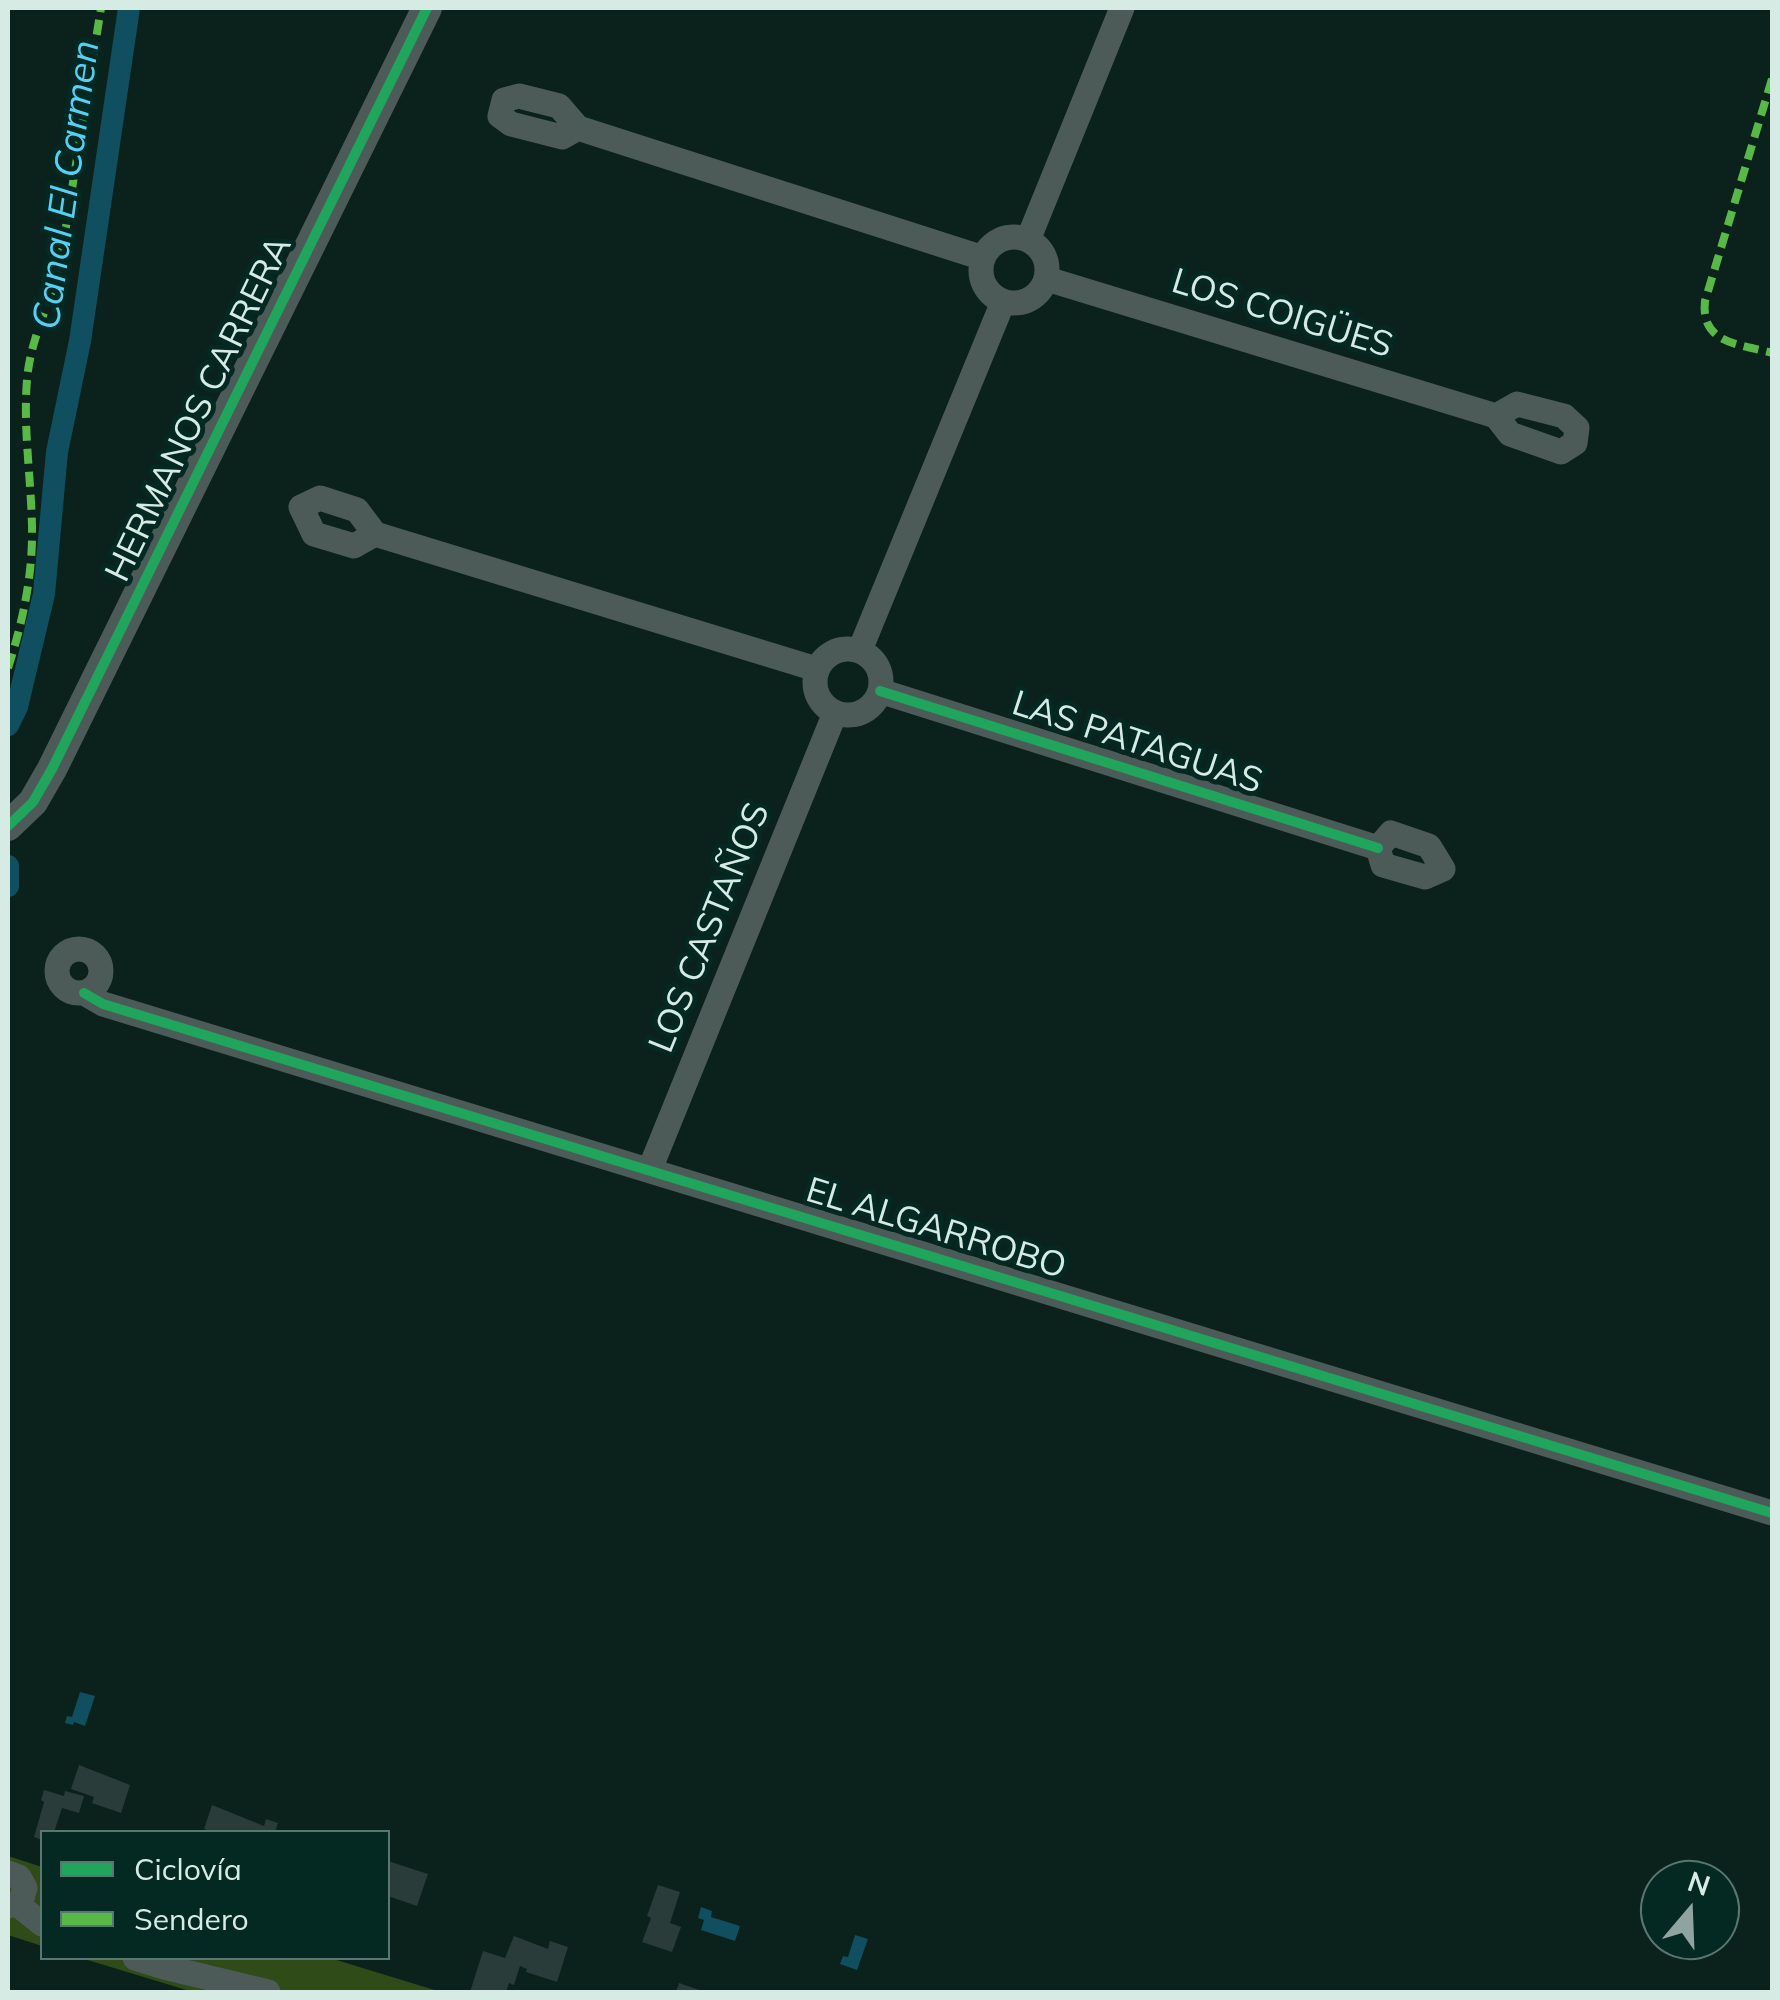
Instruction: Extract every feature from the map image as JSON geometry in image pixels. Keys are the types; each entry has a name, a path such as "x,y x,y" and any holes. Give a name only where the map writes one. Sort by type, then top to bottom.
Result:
{"street":[{"name":"HERMANOS CARRERA","path":"8,826 33,802 52,770 428,8"},
{"path":"1028,240 1122,8"},
{"path":"578,128 983,258"},
{"path":"1002,239 1028,240 1046,261 1047,279 1030,300 1003,302 988,292 984,284 983,258 1002,239"},
{"name":"LOS COIGÜES","path":"1047,279 1496,416"},
{"path":"860,650 1003,302"},
{"path":"375,534 816,669"},
{"path":"860,650 878,666 880,690 863,712 835,713 819,699 816,669 834,651 860,650"},
{"name":"LAS PATAGUAS","path":"880,690 1378,848"},
{"name":"LOS CASTAÑOS","path":"653,1164 835,713"},
{"name":"EL ALGARROBO","path":"91,988 103,1004 1772,1496"},
{"name":"EL ALGARROBO","path":"653,1164 1772,1514"},
{"path":"8,1874 23,1882 24,1895 12,1905 40,1923"},
{"path":"142,1960 266,1992"}],"green space":[{"path":"8,1856 40,1866 40,1945 8,1935"},
{"path":"88,1960 337,1960 441,1992 193,1992"}],"water":[{"path":"80,1692 95,1696 85,1726 65,1723 67,1716 72,1717"},
{"path":"701,1907 712,1911 711,1917 740,1926 735,1941 701,1930"},
{"path":"855,1935 868,1939 857,1970 840,1964 843,1956 848,1957"}],"building":[{"path":"79,1765 130,1785 121,1813 92,1803 94,1797 71,1789"},
{"path":"44,1790 84,1796 79,1813 62,1808 55,1830 40,1830 40,1839 34,1837 44,1802"},
{"path":"212,1805 264,1826 266,1819 278,1823 276,1830 204,1829"},
{"path":"390,1862 428,1874 417,1906 390,1897"},
{"path":"658,1885 680,1892 670,1923 681,1927 672,1952 642,1942"},
{"path":"514,1936 548,1949 550,1941 568,1947 557,1982 526,1972 520,1966 514,1985 509,1983 506,1992 470,1992 483,1951 505,1958"},
{"path":"679,1983 705,1992 676,1992"}],"waterway":[{"name":"Canal El Carmen","path":"8,725 17,707 44,594 57,452 80,341 129,8"},
{"name":"Canal El Carmen","path":"8,866 8,886"}],"marked path":[{"path":"8,668 31,562 27,380 36,338 59,270 101,8"},
{"path":"1772,79 1705,301 1705,315 1716,334 1735,344 1772,353"}],"cycle path":[{"path":"8,826 33,802 52,769 427,8"},
{"path":"880,691 1378,848"},
{"path":"84,993 103,1004 1772,1513"}]}
